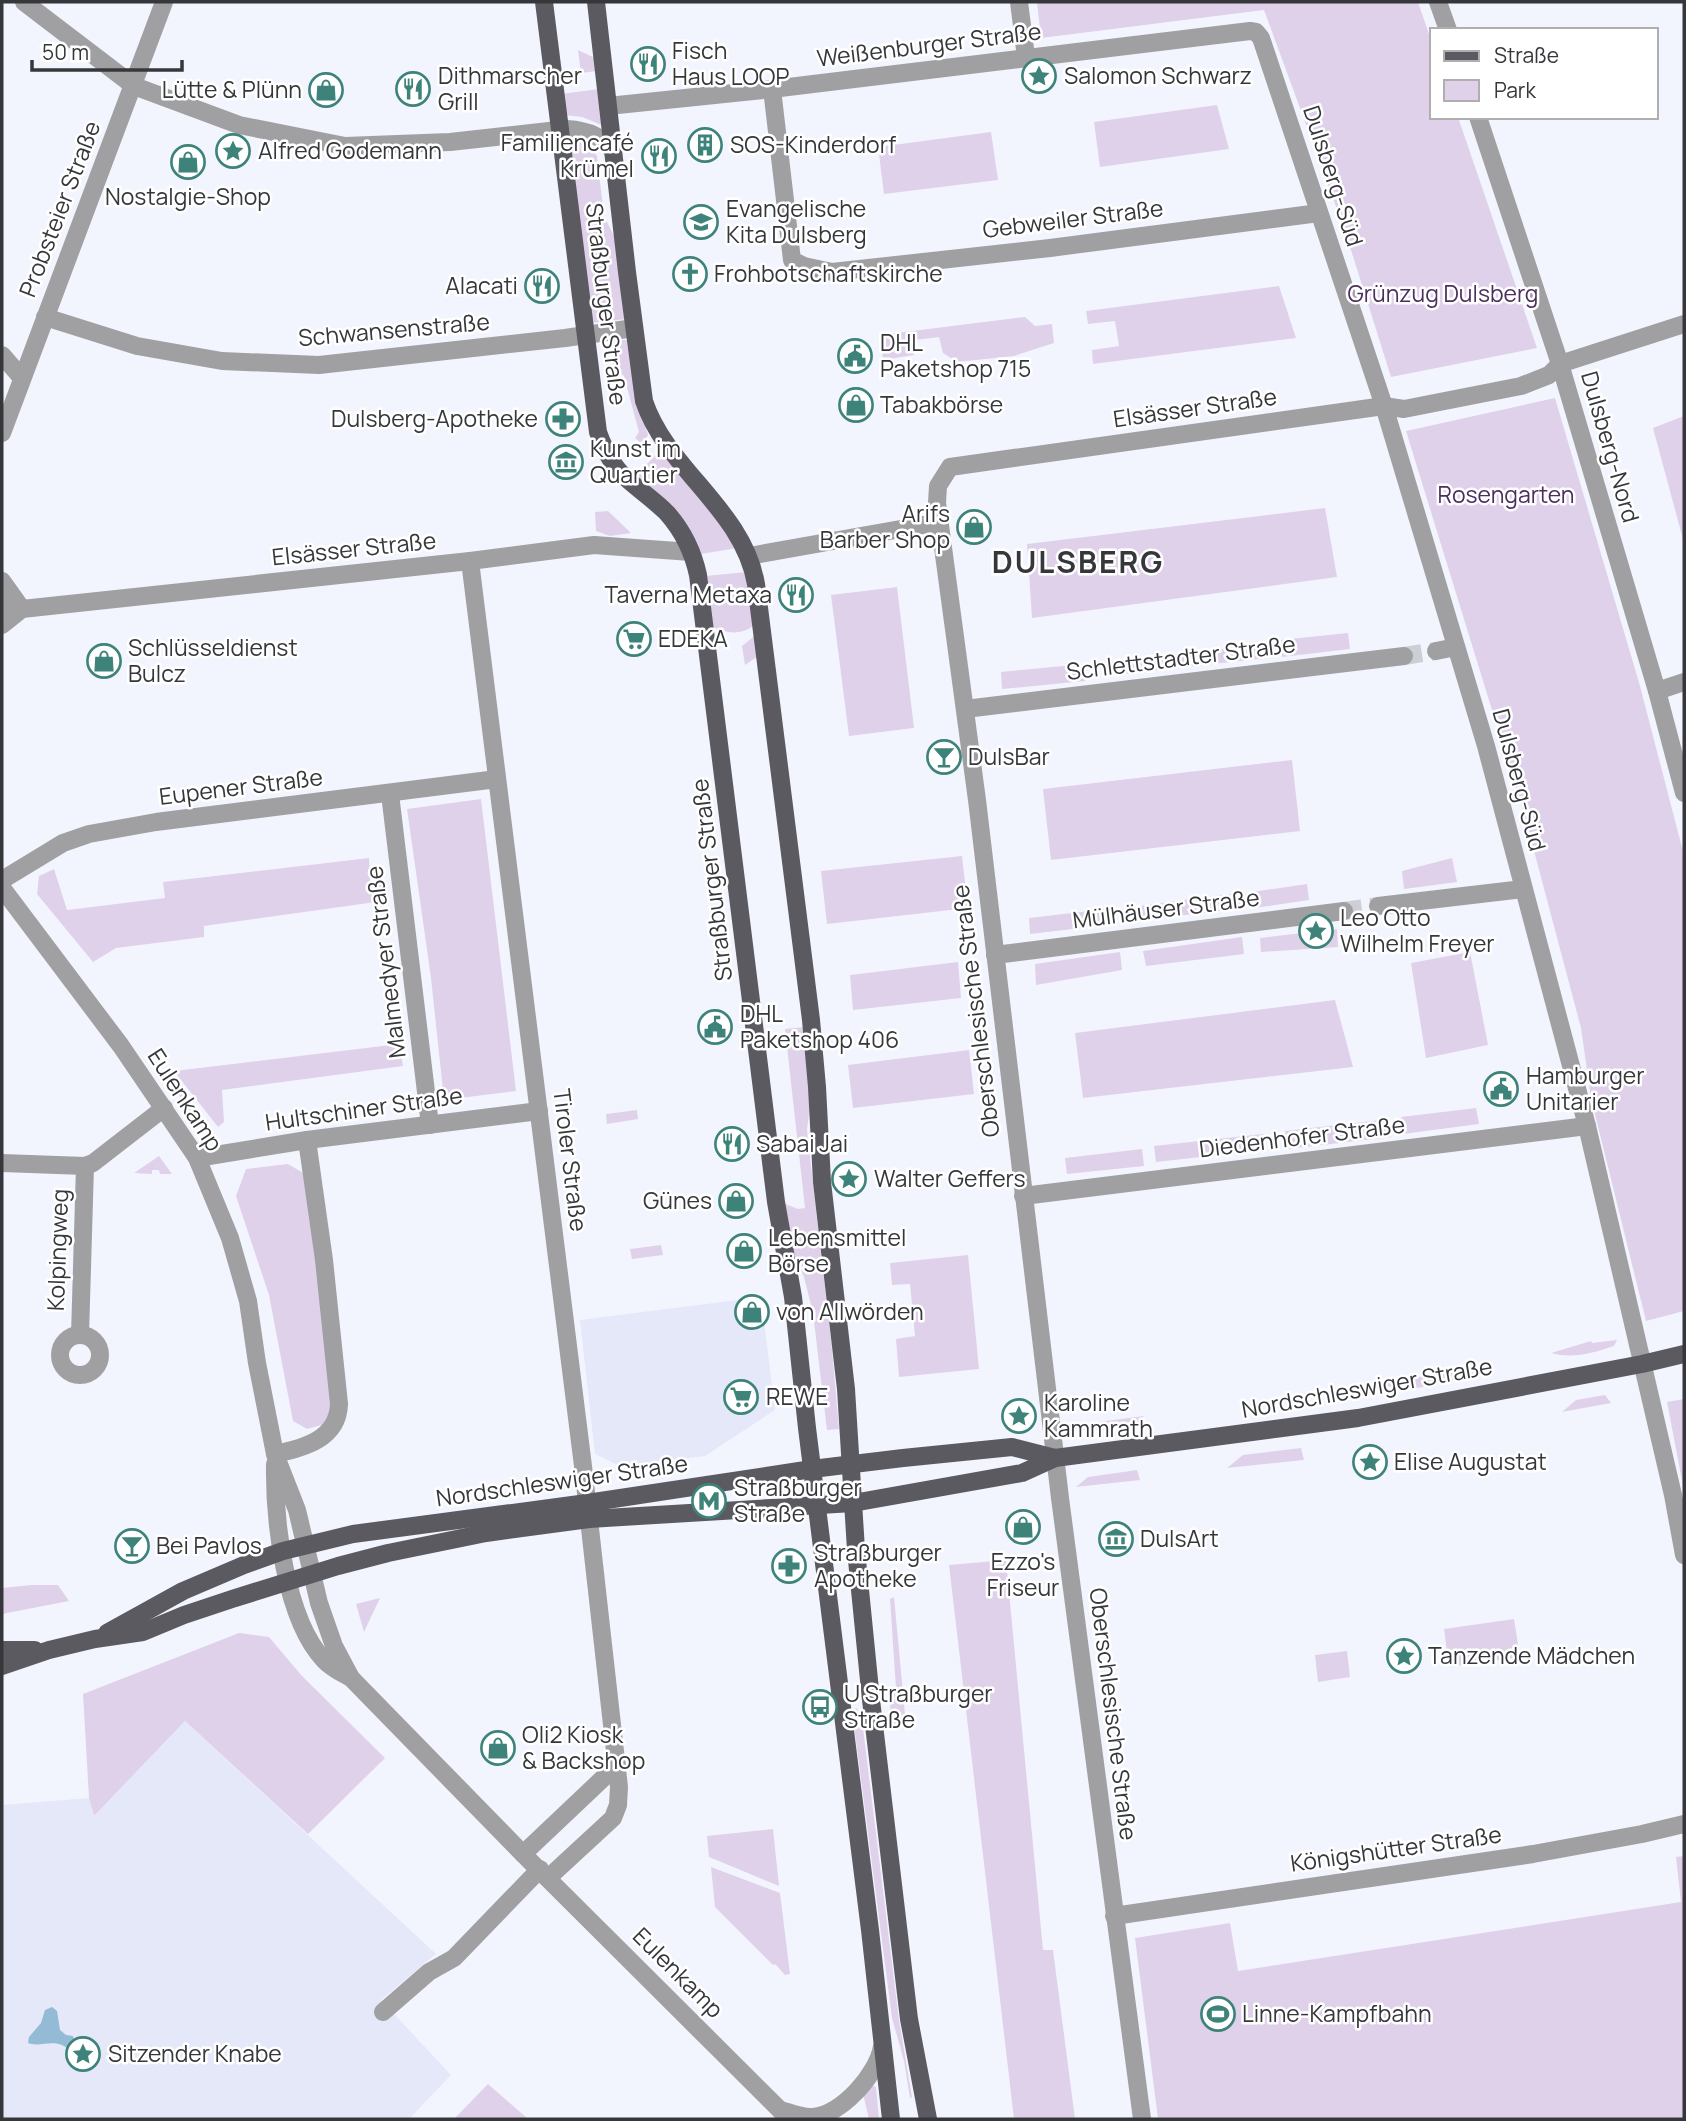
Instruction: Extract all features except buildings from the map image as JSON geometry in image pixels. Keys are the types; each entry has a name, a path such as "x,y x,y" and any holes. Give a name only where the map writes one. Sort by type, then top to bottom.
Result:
{"main road":[{"name":"Straßburger Straße","path":"544,2 595,417 603,446 625,477 668,514 685,538 700,588 776,1202 793,1297 891,2119"},
{"name":"Straßburger Straße","path":"596,2 644,401 656,428 736,531 749,556 756,584 811,1020 822,1182 841,1342 871,1700 909,2019 928,2119"},
{"name":"Nordschleswiger Straße","path":"95,1639 183,1591 244,1564 283,1551 353,1534 588,1511 817,1507 853,1503 1022,1473 1055,1458 1358,1418 1684,1354"},
{"name":"Nordschleswiger Straße","path":"2,1666 49,1650 95,1639 143,1632 184,1615 288,1581 388,1553 588,1511 812,1469 1012,1447 1055,1458"},
{"name":"Nordschleswiger Straße","path":"2,1650 49,1650"}],"street":[{"path":"24,2 134,86 239,125 345,146 450,142 576,129 604,141 613,151"},
{"name":"Probsteier Straße","path":"2,433 164,2"},
{"path":"1019,2 1026,57"},
{"path":"1438,2 1447,28"},
{"name":"Weißenburger Straße","path":"608,106 1256,32"},
{"name":"Dulsberg-Süd","path":"1256,32 1261,38 1384,406 1486,746 1587,1126 1674,1496 1684,1555"},
{"name":"Gebweiler Straße","path":"772,89 792,260 804,266 832,272 1050,248 1319,213"},
{"name":"Dulsberg-Nord","path":"1479,119 1560,364 1657,691 1684,793"},
{"name":"Schwansenstraße","path":"45,317 137,346 222,362 319,365 585,336 634,328"},
{"name":"Elsässer Straße","path":"940,522 938,486 950,467 1384,406 1404,409 1521,386 1549,375 1560,364 1684,324"},
{"path":"2,355 22,376"},
{"path":"749,556 940,522"},
{"name":"Oberschlesische Straße","path":"940,522 1055,1458 1142,2119"},
{"name":"Elsässer Straße","path":"22,609 470,561 594,545 691,552"},
{"name":"Tiroler Straße","path":"470,561 583,1466 619,1796 613,1818 544,1874"},
{"path":"2,581 22,609 2,625"},
{"path":"1436,651 1456,647"},
{"name":"Schlettstadter Straße","path":"965,709 1404,656"},
{"path":"1657,691 1684,682"},
{"name":"Eupener Straße","path":"2,880 63,843 89,834 156,822 497,779"},
{"name":"Malmedyer Straße","path":"390,794 430,1125"},
{"name":"Eulenkamp","path":"2,888 87,1000 197,1158 230,1238 248,1301 275,1454 297,1510 324,1620 351,1678"},
{"path":"1378,906 1523,890"},
{"name":"Mülhäuser Straße","path":"995,955 1344,911"},
{"path":"2,1163 85,1166 93,1163 164,1108"},
{"name":"Hultschiner Straße","path":"197,1158 307,1140 539,1111"},
{"name":"Diedenhofer Straße","path":"1023,1196 1587,1126"},
{"path":"275,1454 298,1449 321,1439 338,1418 339,1405 324,1260 307,1140"},
{"name":"Kolpingweg","path":"79,1335 85,1166"},
{"name":"Eulenkamp","path":"275,1454 275,1498 288,1581 302,1628 325,1662 351,1678 785,2115 814,2117 837,2108 876,2068 883,2046"},
{"path":"523,1854 617,1765"},
{"name":"Königshütter Straße","path":"1114,1916 1533,1854 1684,1824"},
{"path":"383,2012 429,1972 454,1958 544,1874"}],"shaded area":[{"path":"761,1297 775,1410 705,1456 620,1466 595,1454 580,1320"},
{"path":"185,1721 436,1954 381,2000 451,2075 409,2119 2,2119 2,1805 89,1798 94,1816"}],"green space":[{"name":"Grünzug Dulsberg","path":"1037,2 1418,2 1430,37 1430,119 1459,119 1537,348 1391,377 1345,231 1264,10 1041,38"},
{"path":"578,50 595,58 597,71 581,73"},
{"path":"599,89 604,126 582,117 564,115 561,94"},
{"path":"1217,105 1229,149 1100,167 1094,122"},
{"path":"991,132 998,180 884,194 878,147"},
{"path":"576,140 585,141 597,156 604,216 616,240 627,319 590,323 568,145"},
{"path":"1279,286 1296,338 1093,364 1092,350 1119,346 1115,321 1088,324 1086,311"},
{"path":"1025,317 1035,326 1052,324 1054,343 1014,356 957,362 943,353 939,337 915,340 914,355 883,360 880,335"},
{"path":"610,340 630,340 639,405 648,435 642,444 635,438 639,432 624,376 613,366"},
{"name":"Rosengarten","path":"1555,398 1640,686 1684,855 1684,1311 1646,1321 1591,1098 1581,1028 1525,817 1406,431"},
{"path":"1684,416 1684,543 1653,428"},
{"path":"661,450 711,509 737,548 701,554 693,536 635,476"},
{"path":"1325,508 1337,577 1032,618 1027,544"},
{"path":"608,511 631,533 610,536 596,531 595,512"},
{"path":"747,572 753,626 732,632 711,626 705,576"},
{"path":"897,587 914,728 849,736 831,595"},
{"path":"1348,633 1350,649 1282,657 1280,640"},
{"path":"757,634 760,655 745,665 742,646"},
{"path":"1265,644 1267,658 1105,676 1103,662"},
{"path":"1084,664 1085,681 1002,689 1001,672"},
{"path":"1292,760 1300,831 1051,860 1043,789"},
{"path":"481,799 516,1091 444,1100 431,978 407,809"},
{"path":"962,856 968,908 827,924 821,871"},
{"path":"369,858 370,883 381,884 383,901 204,926 204,937 116,948 93,962 37,894 39,876 54,869 67,910 165,898 163,882"},
{"path":"1452,858 1457,882 1404,889 1402,871"},
{"path":"1307,884 1309,900 1254,908 1252,892"},
{"path":"1238,893 1240,908 1131,922 1130,907"},
{"path":"1115,908 1116,924 1030,934 1029,918"},
{"path":"1337,929 1338,947 1261,952 1260,938"},
{"path":"1242,937 1244,954 1146,966 1143,951"},
{"path":"1120,952 1122,970 1036,985 1035,964"},
{"path":"1470,952 1488,1045 1426,1058 1411,963"},
{"path":"958,962 961,998 853,1010 850,975"},
{"path":"1335,1000 1353,1067 1083,1098 1075,1033"},
{"path":"804,1027 812,1087 807,1130 839,1429 827,1430 813,1313 804,1277 793,1253 783,1203 798,1209 805,1208 785,1029"},
{"path":"399,1044 403,1066 222,1090 224,1122 218,1127 174,1071"},
{"path":"969,1050 974,1094 853,1108 848,1065"},
{"path":"168,1076 207,1127 206,1132 166,1078"},
{"path":"1476,1108 1479,1124 1403,1134 1401,1117"},
{"path":"637,1110 638,1119 607,1124 606,1114"},
{"path":"1389,1119 1391,1137 1288,1149 1285,1131"},
{"path":"1263,1134 1264,1150 1156,1162 1154,1146"},
{"path":"1142,1149 1144,1166 1067,1174 1065,1158"},
{"path":"159,1156 172,1174 160,1174 159,1170 152,1170 152,1174 134,1173"},
{"path":"288,1164 305,1174 333,1403 325,1424 307,1429 293,1421 269,1295 236,1196 246,1169"},
{"path":"661,1245 663,1255 632,1259 630,1249"},
{"path":"968,1255 979,1369 899,1377 896,1339 915,1336 910,1284 892,1285 890,1263"},
{"path":"1617,1340 1614,1346 1591,1353 1551,1353 1591,1341"},
{"path":"1471,1367 1474,1376 1403,1391 1383,1384"},
{"path":"1605,1395 1611,1403 1562,1412 1576,1400"},
{"path":"1684,1399 1684,1491 1667,1402"},
{"path":"1144,1416 1135,1427 1079,1431 1076,1425"},
{"path":"1301,1448 1304,1460 1227,1468 1243,1455"},
{"path":"1137,1470 1140,1480 1076,1487 1088,1477"},
{"path":"1006,1560 1043,1950 1053,1950 1075,2119 1014,2119 949,1565"},
{"path":"58,1585 69,1601 2,1614 2,1588"},
{"path":"894,1597 906,1725 891,1729 890,1696 896,1689 890,1599"},
{"path":"380,1598 364,1632 356,1604"},
{"path":"1514,1619 1520,1657 1449,1667 1444,1629"},
{"path":"239,1633 269,1637 302,1676 385,1758 308,1834 185,1721 94,1816 89,1798 83,1694"},
{"path":"1347,1651 1350,1677 1318,1682 1315,1655"},
{"path":"857,1708 863,1728 899,2020 912,2097 910,2098 904,2061 892,2018 852,1710"},
{"path":"773,1829 779,1886 709,1857 707,1836"},
{"path":"1684,1856 1684,2119 1158,2119 1135,1938 1230,1923 1238,1971 1681,1902 1676,1857"},
{"path":"711,1867 780,1893 790,1974 785,1975 773,1965 715,1907"},
{"path":"488,2084 528,2119 454,2119"},
{"path":"871,2085 876,2087 879,2119 869,2119 863,2094"}],"water":[{"path":"52,2007 57,2011 60,2030 73,2036 77,2050 69,2050 54,2043 28,2043 29,2037 41,2023 45,2010"}],"tunnel":[{"path":"1404,656 1436,651"},
{"path":"1344,911 1378,906"}],"place":[{"name":"Fisch Haus LOOP","path":"648,64"},
{"name":"Salomon Schwarz","path":"1039,76"},
{"name":"Dithmarscher Grill","path":"413,89"},
{"name":"Lütte & Plünn","path":"326,90"},
{"name":"SOS-Kinderdorf","path":"705,145"},
{"name":"Alfred Godemann","path":"233,151"},
{"name":"Familiencafé Krümel","path":"659,156"},
{"name":"Nostalgie-Shop","path":"188,162"},
{"name":"Evangelische Kita Dulsberg","path":"701,222"},
{"name":"Frohbotschaftskirche","path":"690,274"},
{"name":"Alacati","path":"542,286"},
{"name":"DHL Paketshop 715","path":"855,356"},
{"name":"Tabakbörse","path":"856,405"},
{"name":"Dulsberg-Apotheke","path":"563,419"},
{"name":"Kunst im Quartier","path":"566,462"},
{"name":"Arifs Barber Shop","path":"974,527"},
{"name":"Taverna Metaxa","path":"796,595"},
{"name":"EDEKA","path":"634,639"},
{"name":"Schlüsseldienst Bulcz","path":"104,661"},
{"name":"DulsBar","path":"944,757"},
{"name":"Leo Otto Wilhelm Freyer","path":"1316,931"},
{"name":"DHL Paketshop 406","path":"715,1027"},
{"name":"Hamburger Unitarier","path":"1501,1089"},
{"name":"Sabai Jai","path":"732,1144"},
{"name":"Walter Geffers","path":"849,1179"},
{"name":"Günes","path":"736,1201"},
{"name":"Lebensmittel Börse","path":"744,1251"},
{"name":"von Allwörden","path":"752,1312"},
{"name":"REWE","path":"741,1397"},
{"name":"Karoline Kammrath","path":"1019,1416"},
{"name":"Elise Augustat","path":"1370,1462"},
{"name":"Straßburger Straße","path":"709,1501"},
{"name":"Ezzo's Friseur","path":"1023,1527"},
{"name":"DulsArt","path":"1116,1539"},
{"name":"Bei Pavlos","path":"132,1546"},
{"name":"Straßburger Apotheke","path":"789,1566"},
{"name":"Tanzende Mädchen","path":"1404,1656"},
{"name":"U Straßburger Straße","path":"820,1707"},
{"name":"Oli2 Kiosk & Backshop","path":"498,1748"},
{"name":"Linne-Kampfbahn","path":"1218,2014"},
{"name":"Sitzender Knabe","path":"83,2054"}],"district":[{"name":"DULSBERG","path":"1078,563"}]}
